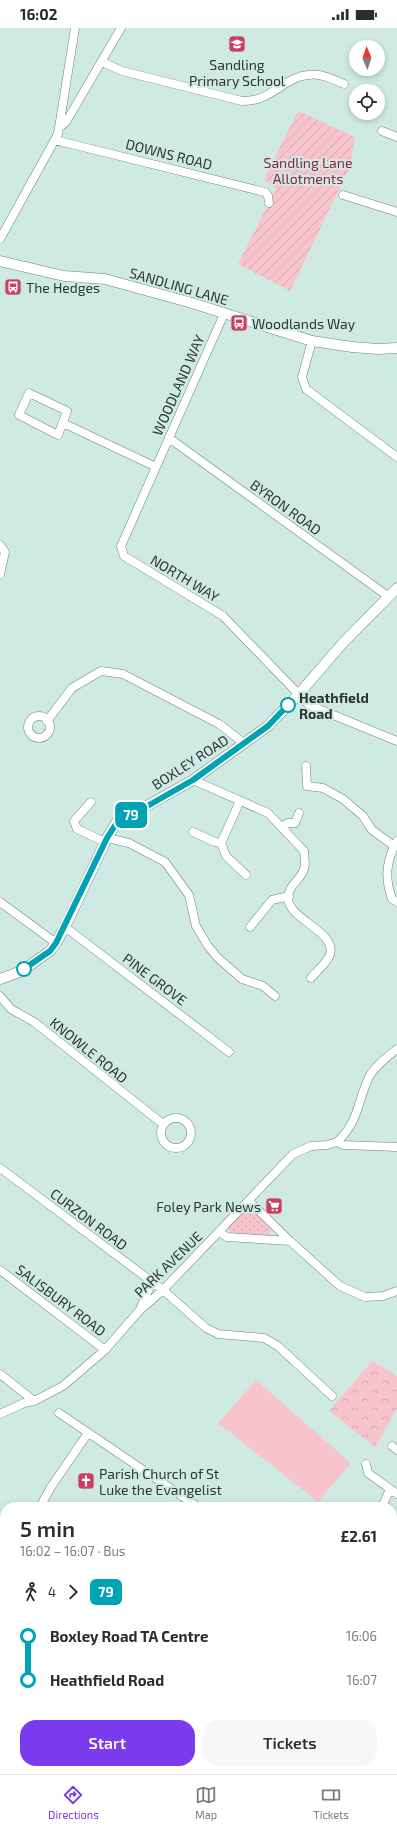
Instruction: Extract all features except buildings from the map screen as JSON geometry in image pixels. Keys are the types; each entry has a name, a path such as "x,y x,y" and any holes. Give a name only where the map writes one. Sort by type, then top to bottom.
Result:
{"street":[{"path":"0,239 55,140 60,127 75,28"},
{"path":"60,127 66,122 121,28"},
{"path":"102,62 122,71 242,101 261,99 304,75 318,75 344,84"},
{"path":"382,131 397,136"},
{"name":"DOWNS ROAD","path":"55,140 265,192 268,196 269,203"},
{"path":"344,195 397,212"},
{"name":"SANDLING LANE","path":"0,260 64,276 105,279 312,341 352,348 397,348"},
{"name":"WOODLAND WAY","path":"156,467 224,314"},
{"path":"312,341 302,377 306,389 397,457"},
{"path":"29,393 67,412 63,423 58,435 19,415 29,393"},
{"path":"63,423 156,467"},
{"name":"BYRON ROAD","path":"169,438 388,597"},
{"name":"NORTH WAY","path":"156,467 121,546 124,556 223,616 298,695"},
{"path":"0,545 5,552 0,574"},
{"name":"BOXLEY ROAD","path":"0,979 22,971 50,951 56,943 106,840 116,824 193,780 268,726 298,695 342,644 397,588"},
{"path":"47,720 72,688 101,671 123,674 219,724 245,744"},
{"path":"298,695 309,705 321,711 397,741"},
{"path":"306,766 307,786 323,788 343,799 362,816 372,830 396,843 387,863 388,888 392,899 397,902"},
{"path":"193,780 268,813 304,851 305,869 290,889 289,896 291,907 328,940 331,950 329,957 311,978"},
{"path":"240,801 221,843 226,856 246,875"},
{"path":"91,802 74,821 77,830 106,840 129,843 166,862 189,895 196,926 208,946 218,958 242,979 258,984 275,996"},
{"path":"281,827 288,823 295,823 299,813"},
{"path":"193,832 215,842 221,843"},
{"path":"250,927 272,900 289,896"},
{"path":"0,902 56,943"},
{"name":"PINE GROVE","path":"65,927 229,1052"},
{"name":"KNOWLE ROAD","path":"0,996 10,1009 34,1022 163,1124"},
{"path":"337,1142 345,1135 356,1115 370,1076 377,1066 397,1049"},
{"name":"PARK AVENUE","path":"0,1414 24,1403 34,1401 63,1386 106,1350 139,1311 163,1290 293,1154 311,1146 327,1146 337,1142 343,1145 397,1147"},
{"name":"CURZON ROAD","path":"0,1168 163,1290 206,1328 218,1334 264,1338 278,1346 332,1396"},
{"path":"249,1201 290,1241 340,1286 365,1297 383,1296 397,1290"},
{"path":"219,1232 227,1237 290,1241"},
{"name":"SALISBURY ROAD","path":"0,1270 106,1350"},
{"path":"139,1311 152,1282"},
{"path":"0,1374 34,1401"},
{"path":"59,1413 191,1502"},
{"path":"43,1502 51,1487 88,1433"},
{"path":"366,1464 368,1473 394,1492 386,1502"}],"green space":[{"name":"Sandling Lane Allotments","path":"298,111 355,137 349,169 290,291 238,264 276,189 264,179"},
{"path":"250,1211 257,1213 271,1227 269,1236 230,1235 228,1226 242,1213"},
{"path":"372,1361 397,1376 397,1409 375,1447 329,1411"},
{"path":"256,1380 351,1463 318,1502 218,1423"}],"bus line":[{"name":"79","path":"24,969 50,951 56,943 107,838 116,824 193,780 268,726 288,705"}],"place":[{"name":"Sandling Primary School","path":"237,44"},
{"name":"The Hedges","path":"13,287"},
{"name":"Woodlands Way","path":"239,323"},
{"name":"Heathfield Road","path":"288,705"},
{"name":"Foley Park News","path":"274,1206"},
{"name":"Parish Church of St Luke the Evangelist","path":"86,1481"}]}
